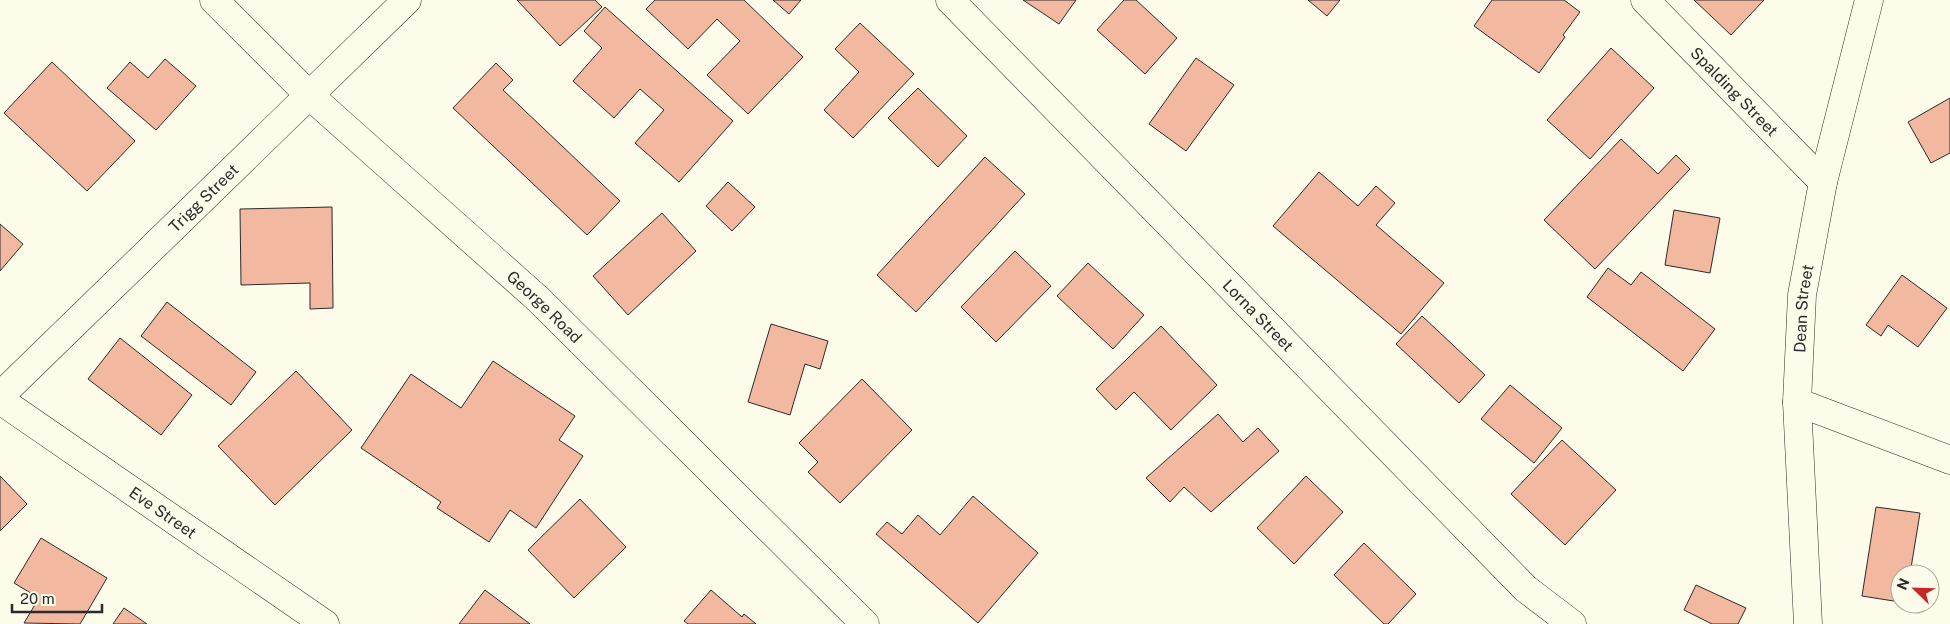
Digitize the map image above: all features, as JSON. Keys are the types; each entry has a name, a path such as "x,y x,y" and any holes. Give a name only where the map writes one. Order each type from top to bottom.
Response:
{"street":[{"name":"George Road","path":"214,0 309,95 538,299 866,624"},
{"name":"Trigg Street","path":"0,396 407,0"},
{"name":"Lorna Street","path":"950,0 1526,589 1572,624"},
{"name":"Spalding Street","path":"1645,0 1823,182"},
{"name":"Dean Street","path":"1808,624 1797,402 1802,295 1823,182 1869,0"},
{"name":"Eve Street","path":"0,400 325,624"},
{"path":"1797,402 1950,460"}],"building":[{"path":"517,0 595,0 602,7 560,46"},
{"path":"655,0 744,0 803,57 748,114 707,75 740,41 717,19 688,49 646,9"},
{"path":"773,0 801,0 789,14"},
{"path":"1023,0 1076,0 1059,24"},
{"path":"1124,0 1136,0 1177,38 1145,74 1097,30"},
{"path":"1308,0 1340,0 1327,16"},
{"path":"1492,0 1564,0 1580,12 1539,73 1474,26"},
{"path":"1694,0 1764,0 1731,35"},
{"path":"605,7 733,121 679,182 635,143 664,110 640,89 614,118 573,81 602,48 584,31"},
{"path":"860,23 914,74 853,138 824,110 859,72 835,49"},
{"path":"1611,48 1654,88 1590,159 1547,120"},
{"path":"1196,58 1234,85 1186,151 1149,124"},
{"path":"165,59 196,86 156,130 107,88 130,62 148,78"},
{"path":"52,62 135,141 87,191 4,113"},
{"path":"496,63 513,80 503,90 620,201 587,235 453,108"},
{"path":"918,88 967,136 938,167 888,118"},
{"path":"1950,98 1950,153 1931,163 1908,122"},
{"path":"1621,139 1658,174 1676,155 1690,169 1595,269 1544,220"},
{"path":"985,157 1025,194 916,312 877,275"},
{"path":"1319,172 1358,206 1376,186 1395,203 1376,225 1444,283 1401,334 1273,226"},
{"path":"728,182 755,207 732,231 706,206"},
{"path":"332,207 333,308 310,309 310,283 241,285 240,209"},
{"path":"1674,210 1720,218 1710,273 1665,265"},
{"path":"662,213 696,251 628,315 593,276"},
{"path":"0,224 23,244 0,271"},
{"path":"1015,251 1051,286 996,342 961,307"},
{"path":"1088,263 1144,315 1113,349 1057,296"},
{"path":"1608,268 1631,285 1641,272 1715,329 1683,371 1587,297"},
{"path":"1902,275 1947,308 1918,347 1888,325 1881,336 1866,325"},
{"path":"167,302 256,372 231,405 141,336"},
{"path":"1422,316 1485,375 1459,403 1396,344"},
{"path":"771,324 828,341 820,369 805,364 790,415 748,402"},
{"path":"1161,326 1217,385 1171,430 1134,392 1116,410 1096,389"},
{"path":"120,338 192,395 161,435 88,379"},
{"path":"493,361 575,416 559,440 583,456 536,528 510,510 489,542 437,508 441,502 361,448 411,374 461,408"},
{"path":"296,371 352,430 275,505 218,446"},
{"path":"862,379 912,430 840,503 808,472 818,462 799,443"},
{"path":"1510,385 1562,428 1534,463 1481,419"},
{"path":"1218,414 1243,442 1258,428 1279,451 1211,512 1184,487 1170,502 1146,478"},
{"path":"1562,440 1616,490 1565,545 1511,494"},
{"path":"0,476 27,504 0,531"},
{"path":"1306,476 1343,512 1294,564 1257,528"},
{"path":"973,496 1038,553 978,623 876,534 887,522 902,534 918,515 940,535"},
{"path":"580,499 626,547 574,598 528,550"},
{"path":"1876,507 1920,513 1912,564 1890,564 1890,600 1862,596"},
{"path":"41,538 107,578 80,624 24,623 39,598 14,583"},
{"path":"1364,543 1416,594 1388,624 1384,624 1334,575"},
{"path":"1696,585 1746,608 1738,624 1712,624 1684,610"},
{"path":"485,590 530,624 459,624"},
{"path":"711,590 742,617 744,614 756,624 688,624 684,621"},
{"path":"124,608 147,624 113,624"}]}
